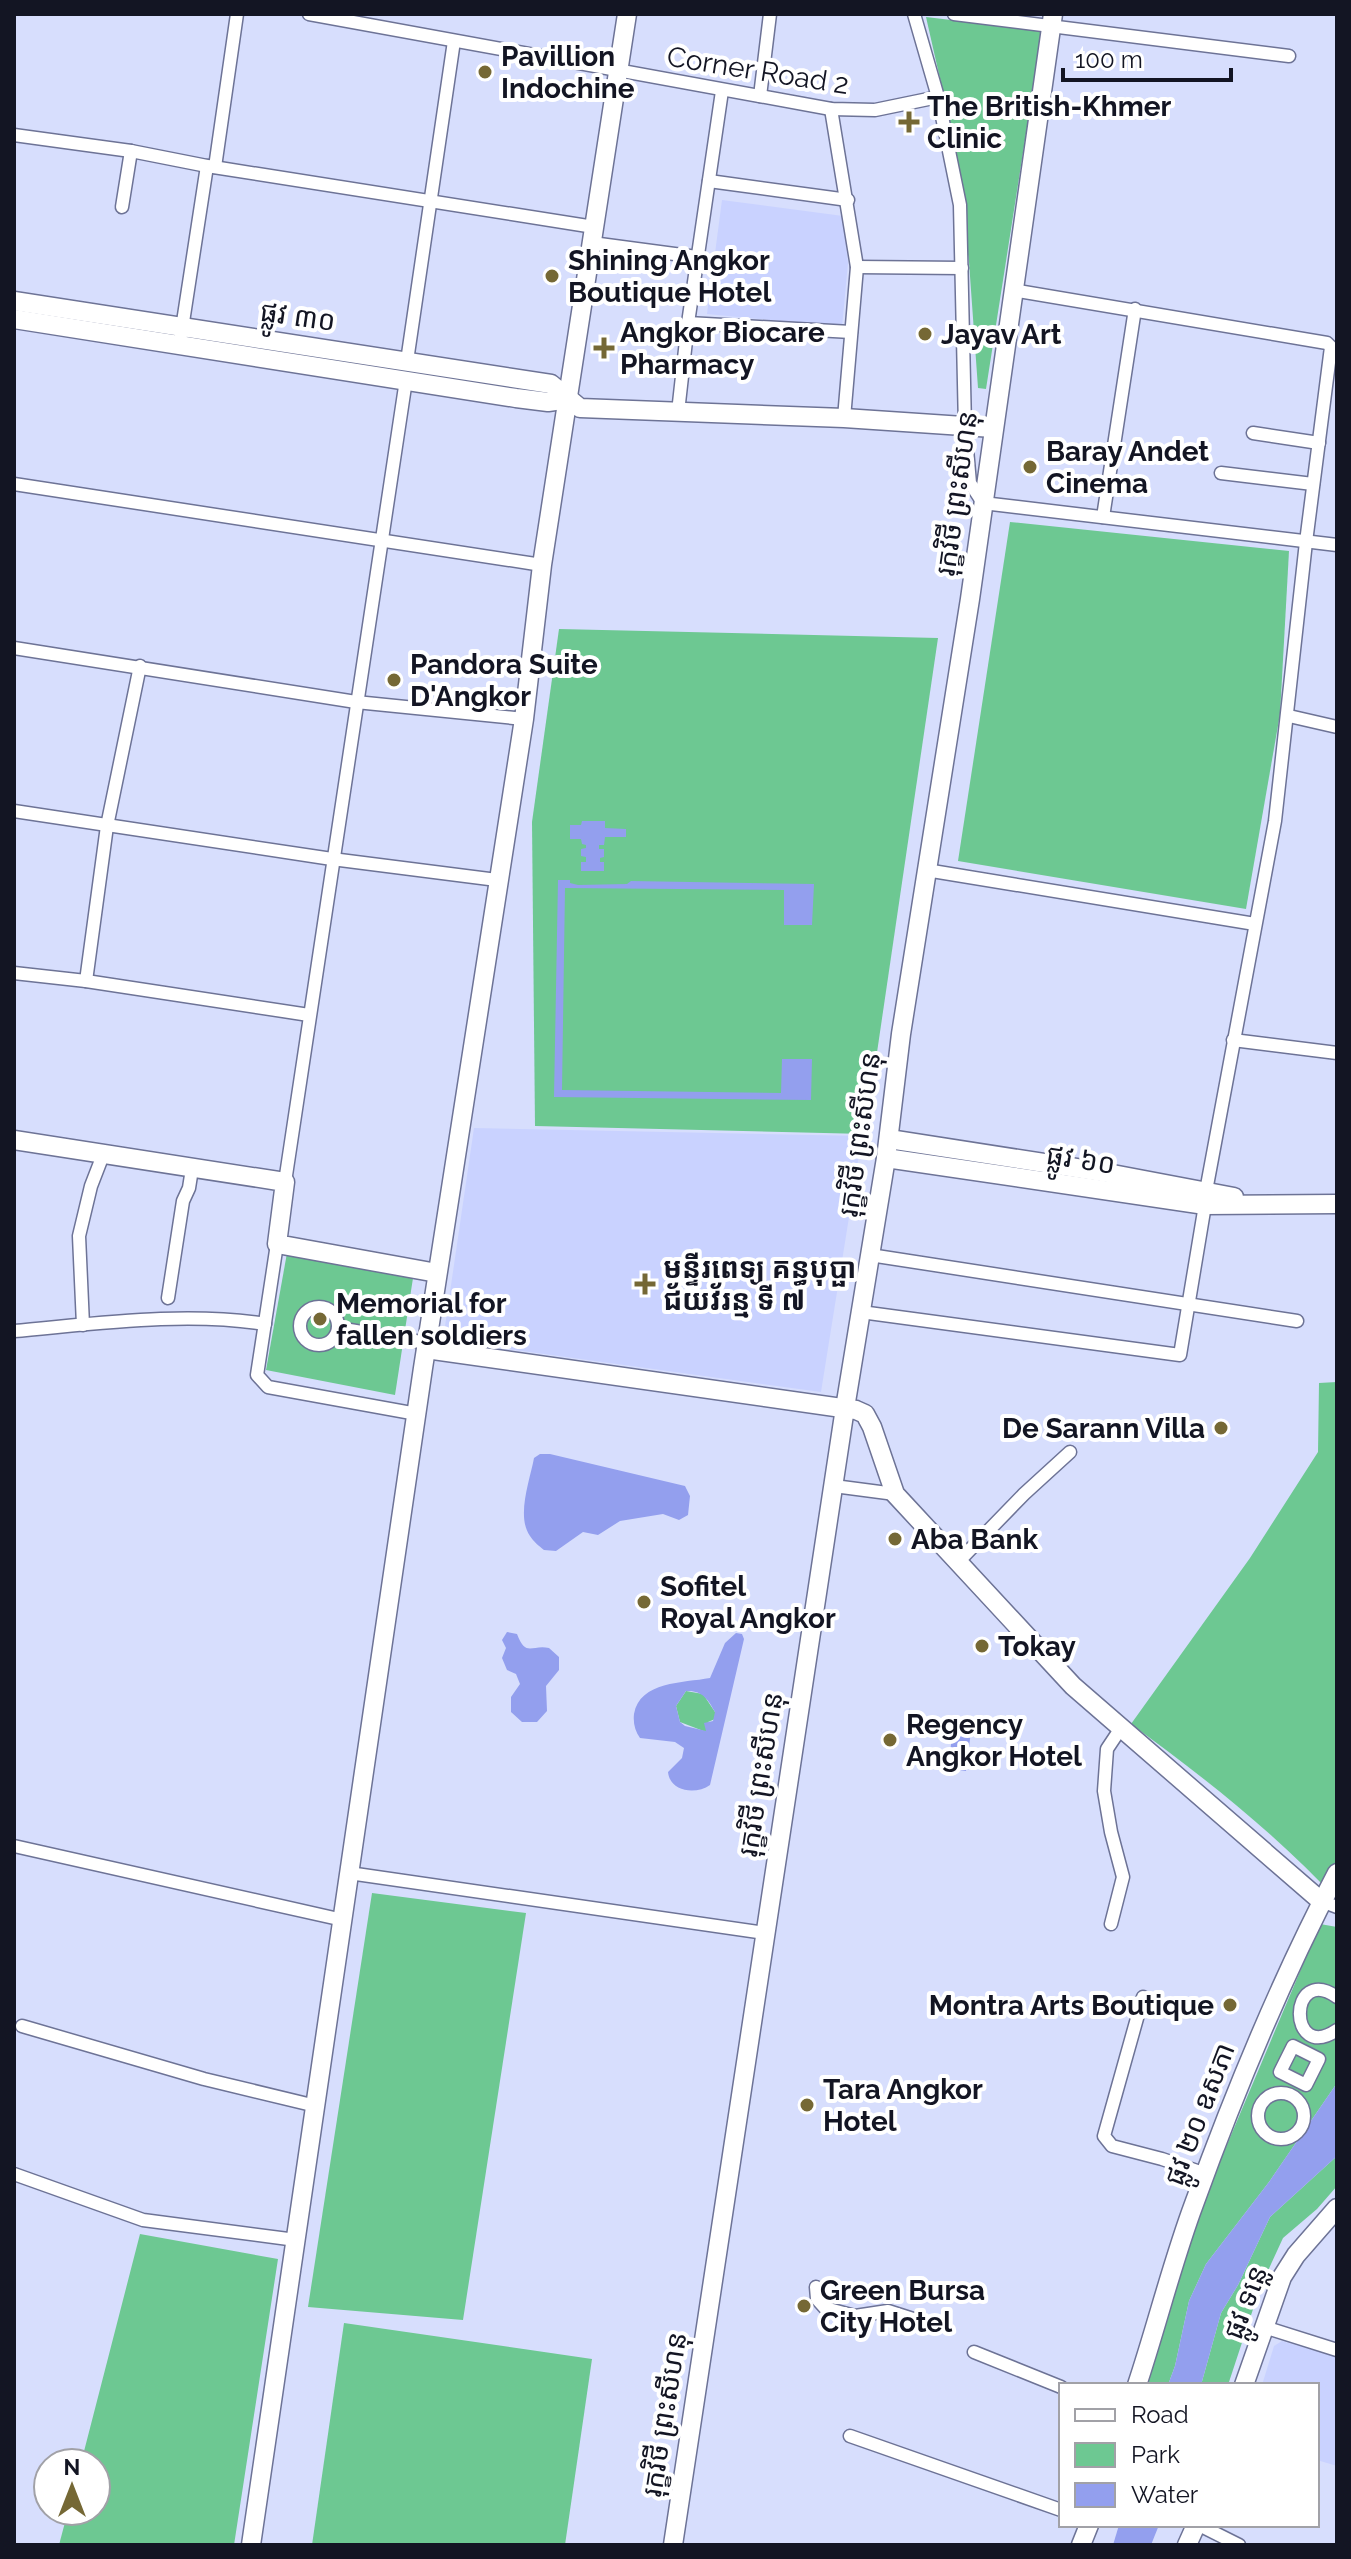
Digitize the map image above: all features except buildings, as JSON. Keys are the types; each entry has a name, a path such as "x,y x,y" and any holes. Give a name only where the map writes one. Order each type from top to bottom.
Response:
{"street":[{"path":"181,336 237,14"},
{"name":"Corner Road 2","path":"309,14 344,17 618,72 831,109 875,110 938,97"},
{"path":"251,2545 426,1346 524,719 542,565 627,14"},
{"path":"760,96 770,14"},
{"path":"914,14 938,97 960,205 965,427 970,483 983,503 1337,545"},
{"path":"954,14 1052,19 1080,30 1289,56"},
{"name":"រុក្ខវិថី ព្រះសីហនុ","path":"673,2545 845,1408 888,1148 901,1034 983,503 1052,19"},
{"path":"407,361 454,41"},
{"path":"678,412 722,91"},
{"path":"831,109 857,267 844,418"},
{"path":"14,135 131,151 430,202 697,257"},
{"path":"122,207 131,151"},
{"path":"709,181 848,200"},
{"path":"857,267 962,268"},
{"path":"861,1312 1180,1355 1233,1040 1275,821 1331,347 1329,344 1135,309 1012,290"},
{"name":"ផ្លូវ ៣០","path":"14,301 406,380 548,402 569,399"},
{"path":"1103,517 1135,309"},
{"name":"ផ្លូវ ៣០","path":"14,319 407,361 551,384 580,408 844,418 993,428"},
{"path":"688,323 851,332"},
{"path":"406,380 257,1375 268,1387 417,1414"},
{"path":"1253,433 1319,443"},
{"path":"1221,473 1313,484"},
{"path":"14,484 542,565"},
{"path":"14,648 356,702 524,719"},
{"path":"86,981 107,826 140,666"},
{"path":"1289,716 1337,727"},
{"path":"14,811 332,859 497,880"},
{"path":"926,870 1255,924"},
{"path":"14,973 309,1015"},
{"path":"1233,1040 1337,1053"},
{"path":"14,1140 285,1182"},
{"name":"ផ្លូវ ៦០","path":"888,1148 1206,1198 1267,1204 1337,1204"},
{"path":"83,1325 79,1236 91,1186 103,1155"},
{"path":"168,1298 183,1201 192,1169"},
{"path":"277,1244 437,1273"},
{"path":"870,1255 1297,1321"},
{"path":"14,1331 182,1320 265,1324"},
{"path":"338,1328 426,1346 845,1408 865,1414 895,1494 1073,1686 1329,1904"},
{"path":"958,1562 1070,1452"},
{"path":"834,1486 895,1494"},
{"path":"1111,1924 1123,1877 1104,1791 1107,1749 1121,1728"},
{"path":"14,1846 343,1920"},
{"path":"349,1873 765,1933"},
{"name":"ផ្លូវ ២០ ឧសភា","path":"1138,2383 1206,2174 1261,2035 1329,1904 1337,1873"},
{"path":"1337,1997 1326,1991 1314,1991 1304,1998 1298,2015 1302,2026 1311,2034 1322,2037 1337,2030"},
{"path":"1143,1997 1104,2136 1112,2146 1206,2174"},
{"path":"22,2026 204,2079 316,2106"},
{"path":"14,2174 143,2220 296,2240"},
{"name":"ផ្លូវ ទន្លេ","path":"1245,2383 1282,2277 1296,2255 1337,2208"},
{"path":"816,2287 817,2299 825,2308 855,2316 888,2311 935,2326"},
{"path":"1264,2327 1337,2350"},
{"path":"974,2352 1059,2386"},
{"path":"850,2436 1059,2509"},
{"path":"1187,2545 1197,2527"},
{"path":"1202,2527 1239,2545"}],"shaded area":[{"path":"722,200 843,216 848,263 842,327 707,314"},
{"name":"មន្ទីរពេទ្យ គន្ធបុប្ផា ជ័យវ័រន្ម ទី ៧","path":"474,1128 862,1136 821,1392 443,1340"},
{"path":"1282,2341 1337,2357 1337,2466 1319,2461 1319,2383 1263,2383 1274,2346"}],"green space":[{"path":"926,17 1042,31 986,389 978,388 969,262 953,136"},
{"path":"1010,522 1289,551 1280,714 1246,909 958,861"},
{"path":"559,629 938,638 865,1134 535,1126 532,822"},
{"path":"287,1253 413,1278 395,1395 266,1370"},
{"path":"1337,1382 1337,1900 1238,1807 1131,1724 1250,1558 1318,1452 1319,1383"},
{"path":"686,1691 703,1694 715,1712 715,1719 708,1722 706,1732 680,1722 676,1706"},
{"path":"372,1893 526,1913 463,2320 308,2307"},
{"path":"1320,1924 1337,1927 1337,2083 1269,2182 1206,2264 1189,2301 1169,2383 1145,2383 1202,2204"},
{"path":"1337,2156 1337,2186 1317,2209 1283,2238 1260,2288 1229,2383 1202,2383 1221,2313 1238,2285 1270,2217"},
{"path":"140,2234 278,2259 234,2545 59,2545 64,2527 112,2527 112,2447 85,2447"},
{"path":"344,2323 592,2359 565,2545 312,2545"}],"water":[{"path":"582,821 605,821 605,828 626,829 626,837 605,837 604,845 599,845 599,849 604,849 600,862 604,862 604,871 581,871 581,862 586,862 586,857 581,856 581,849 586,845 582,844 581,839 570,839 570,825 581,825"},
{"path":"558,880 570,880 570,883 578,885 627,884 631,881 814,884 812,925 784,925 784,890 565,888 562,1090 781,1093 782,1059 812,1059 811,1100 554,1097"},
{"path":"540,1454 685,1486 690,1496 688,1515 679,1520 663,1514 620,1521 598,1535 583,1532 556,1551 544,1550 530,1536 524,1518 534,1458"},
{"path":"507,1632 517,1634 527,1648 549,1648 559,1657 559,1670 546,1686 547,1711 537,1722 522,1722 511,1712 511,1697 520,1684 516,1674 507,1670 502,1658 506,1648 502,1640"},
{"path":"736,1633 742,1634 744,1639 710,1785 698,1790 684,1790 673,1784 668,1772 682,1758 684,1748 675,1742 640,1738 634,1714 638,1703 654,1689 710,1678 725,1643","holes":["686,1691 704,1696 715,1712 713,1721 704,1723 706,1731 680,1722 676,1706"]},
{"path":"953,1729 971,1731 966,1771 959,1770 957,1765 953,1769 948,1768"},
{"path":"1337,2083 1337,2156 1270,2217 1238,2285 1221,2313 1202,2383 1169,2383 1189,2301 1206,2264 1269,2182"},
{"path":"1118,2527 1158,2527 1151,2545 1113,2545"}],"place":[{"name":"Pavillion Indochine","path":"485,72"},
{"name":"The British-Khmer Clinic","path":"909,122"},
{"name":"Shining Angkor Boutique Hotel","path":"552,276"},
{"name":"Jayav Art","path":"925,334"},
{"name":"Angkor Biocare Pharmacy","path":"604,348"},
{"name":"Baray Andet Cinema","path":"1030,467"},
{"name":"Pandora Suite D'Angkor","path":"394,680"},
{"name":"មន្ទីរពេទ្យ គន្ធបុប្ផា ជ័យវ័រន្ម ទី ៧","path":"645,1284"},
{"name":"Memorial for fallen soldiers","path":"320,1319"},
{"name":"De Sarann Villa","path":"1221,1428"},
{"name":"Aba Bank","path":"895,1539"},
{"name":"Sofitel Royal Angkor","path":"644,1602"},
{"name":"Tokay","path":"982,1646"},
{"name":"Regency Angkor Hotel","path":"890,1740"},
{"name":"Montra Arts Boutique","path":"1230,2005"},
{"name":"Tara Angkor Hotel","path":"807,2105"},
{"name":"Green Bursa City Hotel","path":"804,2306"}]}
